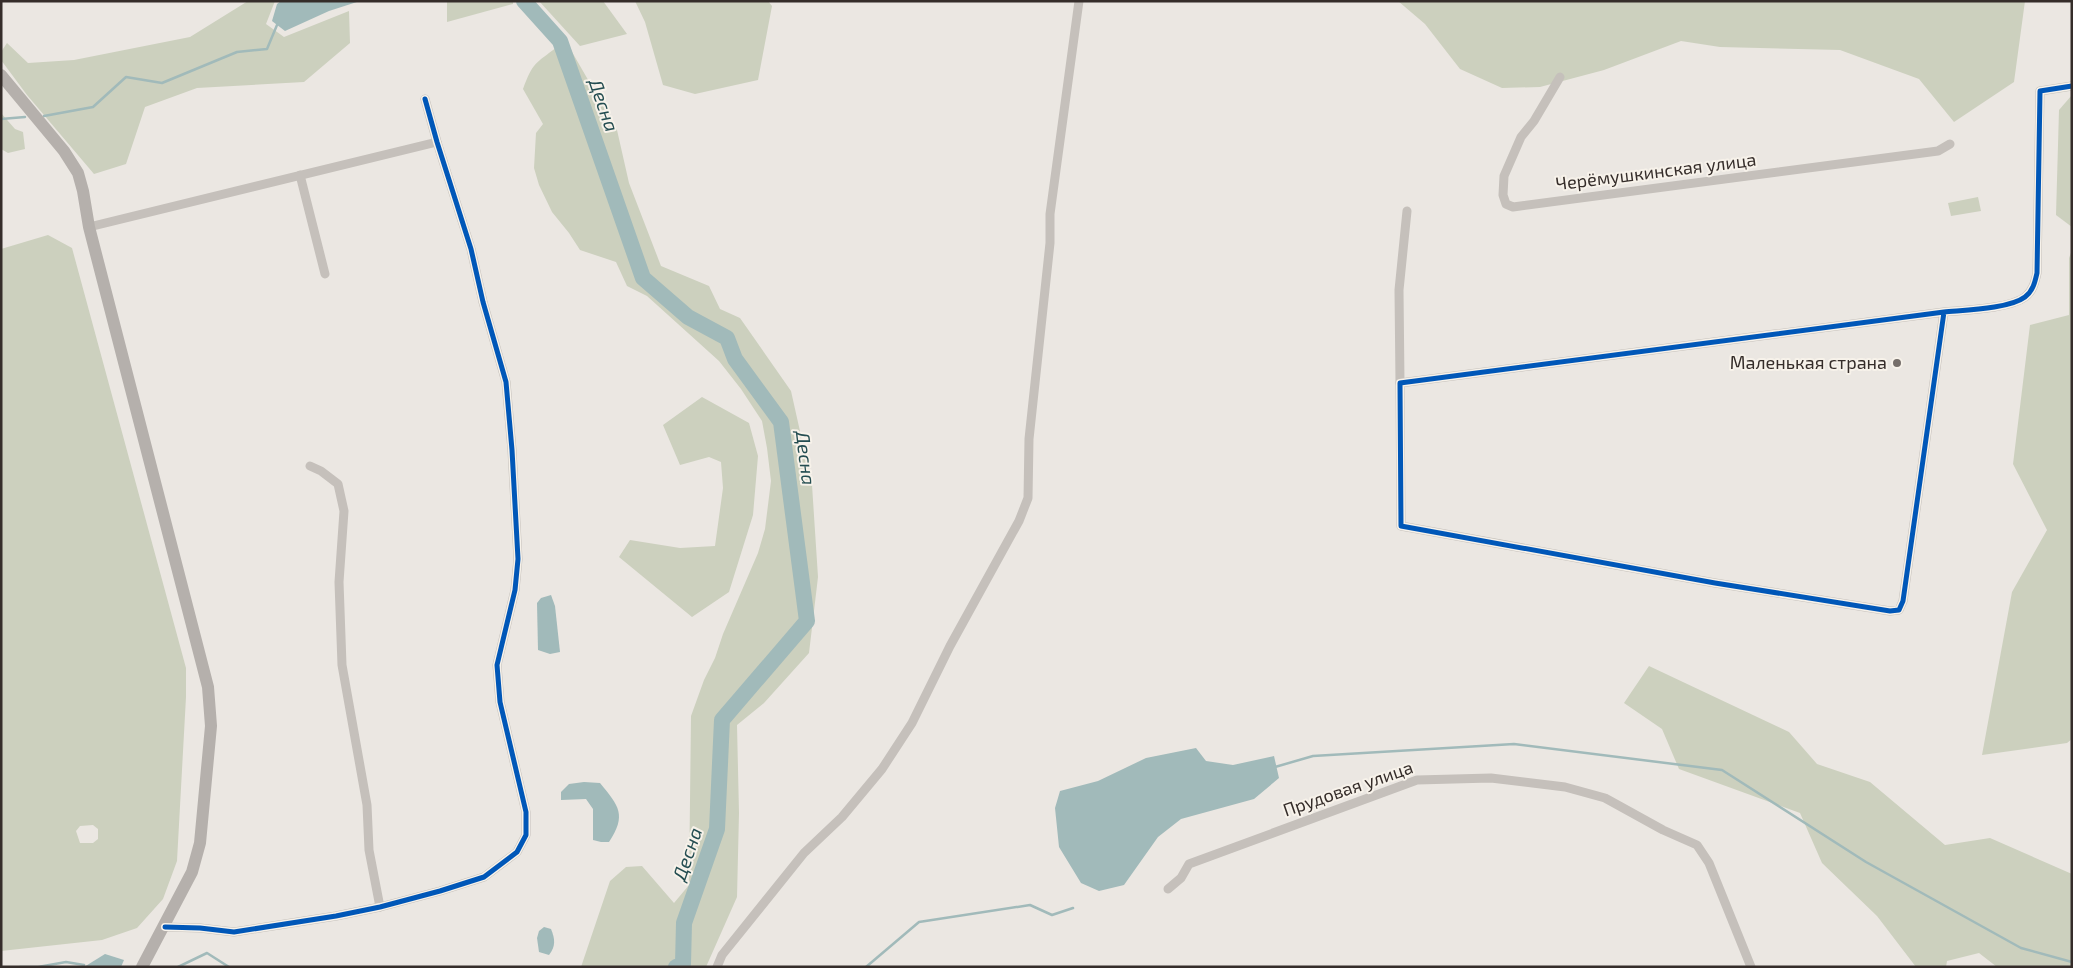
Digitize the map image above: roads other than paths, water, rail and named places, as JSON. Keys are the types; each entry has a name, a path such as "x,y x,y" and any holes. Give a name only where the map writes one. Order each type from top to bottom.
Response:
{"street":[{"path":"716,967 722,955 804,853 842,817 882,769 912,723 950,646 1019,521 1025,506 1028,498 1030,476 1029,439 1050,243 1050,214 1079,1"},
{"path":"1,75 64,151 78,174 84,191 89,227 208,687 211,726 200,843 192,872 165,927 143,965"},
{"name":"Черёмушкинская улица","path":"1560,77 1534,121 1521,138 1504,176 1506,204 1512,207 1938,152 1950,144"},
{"path":"1400,383 2011,303 2025,298 2033,289 2037,273 2040,91 2072,86"},
{"path":"165,927 200,928 234,932 380,907 484,877 517,852 526,835 526,812 500,702 497,665 515,590 518,559 506,382 483,302 471,249 425,99"},
{"path":"89,227 437,142"},
{"path":"300,175 324,274"},
{"path":"1407,211 1399,290 1401,526 1715,583 1890,611 1899,610 1903,601 1944,312"},
{"path":"310,466 321,471 338,484 344,511 338,582 342,665 368,804 369,850 380,907"},
{"name":"Прудовая улица","path":"1168,889 1181,878 1189,864 1417,780 1491,778 1565,787 1605,798 1663,830 1697,846 1709,863 1750,967"}],"water":[{"path":"281,1 360,1 329,11 285,31 272,21 277,4"},
{"path":"551,595 555,606 560,652 550,654 538,650 537,603 541,598"},
{"path":"1196,748 1206,761 1233,765 1274,756 1279,778 1254,799 1181,819 1158,837 1124,885 1099,891 1081,883 1059,847 1055,808 1060,791 1098,781 1146,758"},
{"path":"584,782 600,783 616,805 619,818 618,825 609,842 593,840 593,809 586,799 561,800 561,792 569,784"},
{"path":"544,927 551,929 554,939 553,949 549,955 539,952 537,938 539,931"},
{"path":"105,954 124,960 121,967 84,967"}],"waterway":[{"name":"Десна","path":"524,1 560,41 643,278 688,317 727,338 735,359 781,422 807,621 722,720 717,829 684,923 683,964 676,967"},
{"path":"44,116 93,107 126,77 162,83 237,52 267,49 277,25"},
{"path":"1,119 25,117"},
{"path":"1275,767 1313,756 1514,744 1722,770 1866,862 2021,948 2072,962"},
{"path":"866,967 919,922 1030,905 1052,915 1073,908"},
{"path":"178,967 207,953 229,967"},
{"path":"20,967 38,967 66,962 84,965"},
{"name":"Десна","path":"683,964 688,967"}],"place":[{"name":"Маленькая страна","path":"1897,363"}]}
